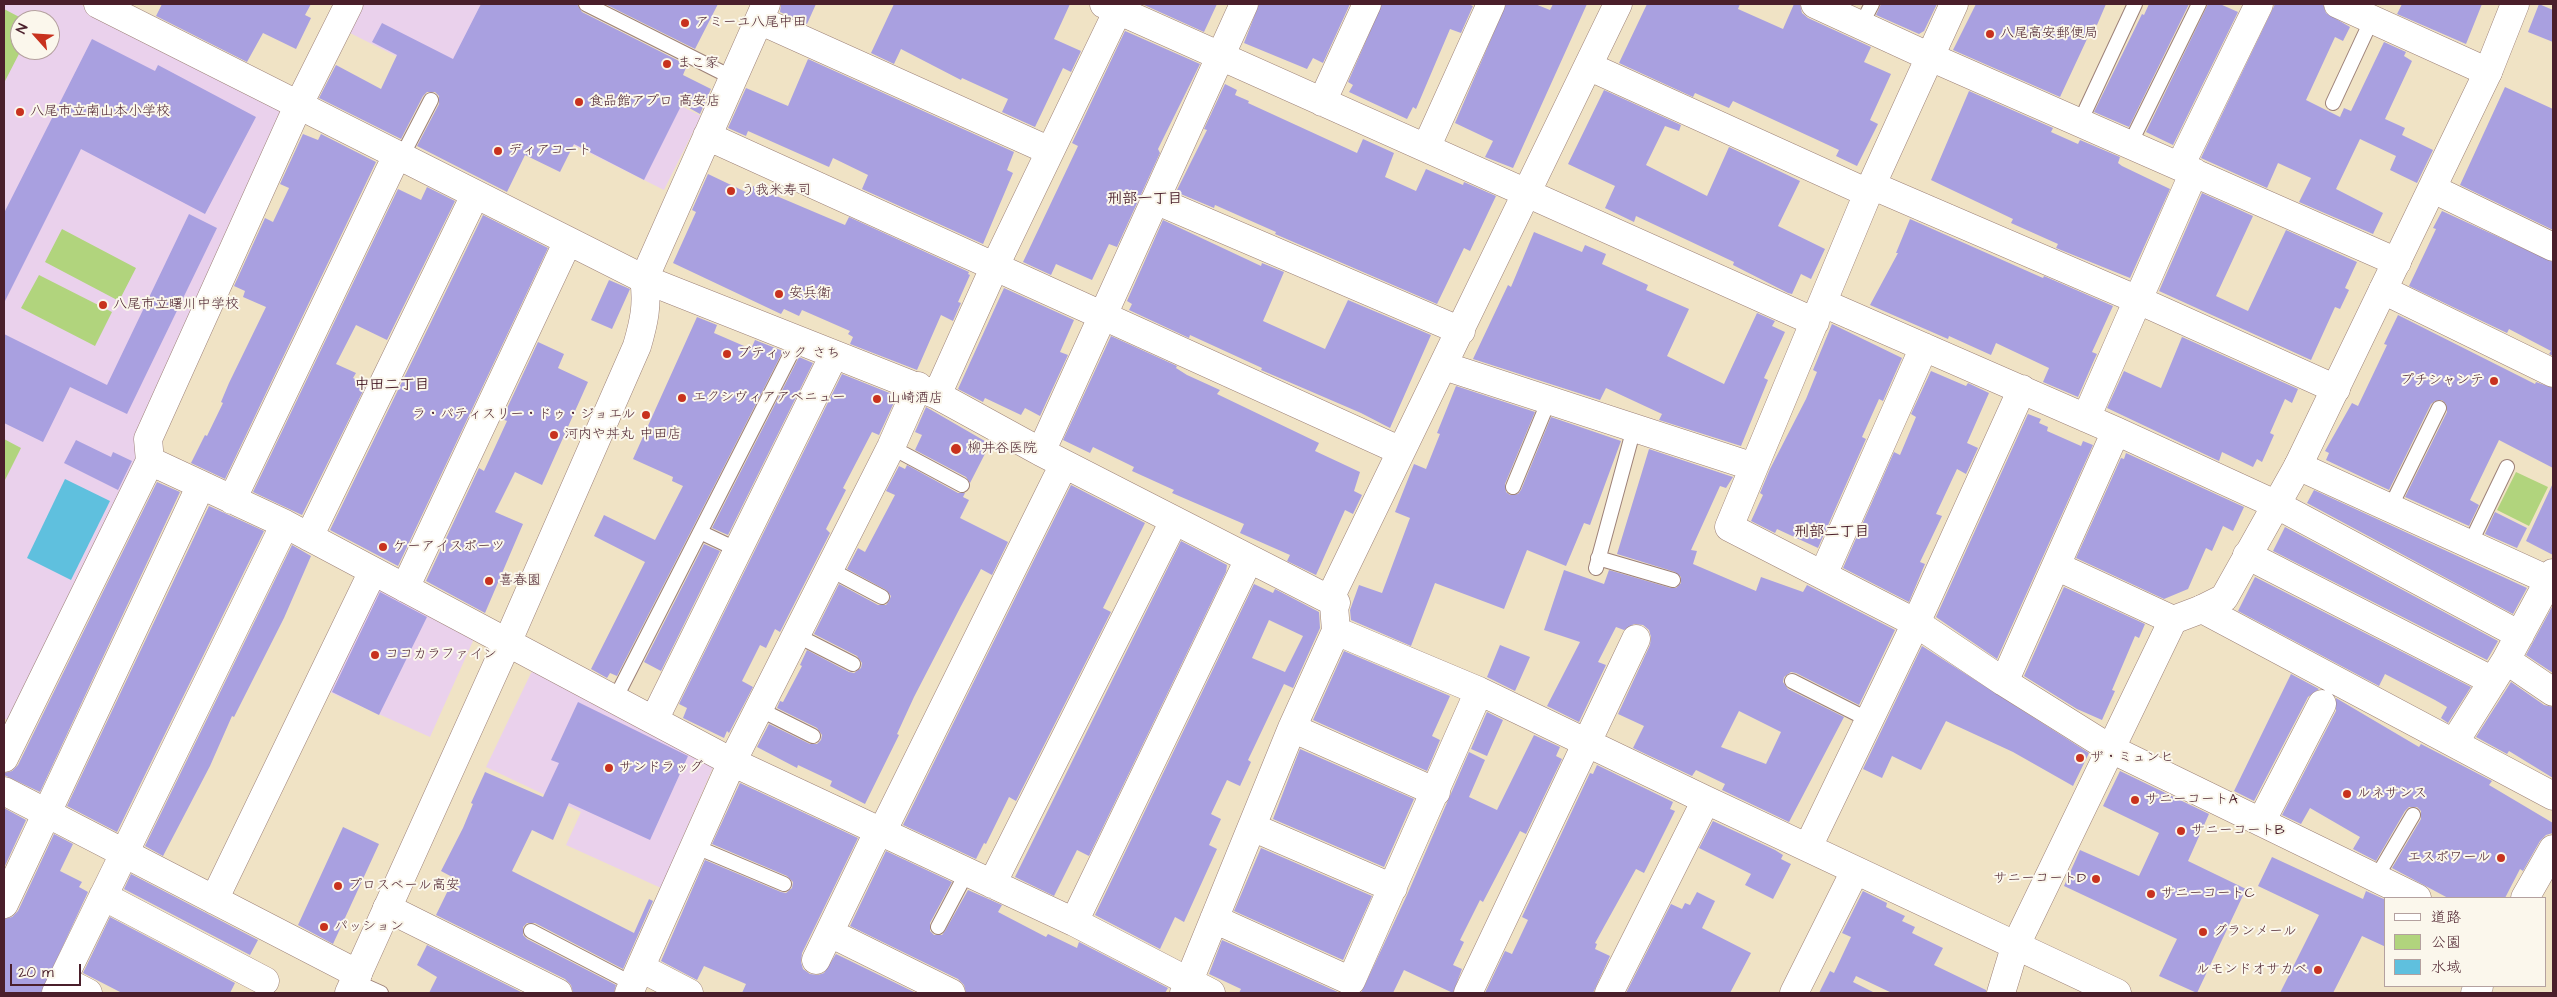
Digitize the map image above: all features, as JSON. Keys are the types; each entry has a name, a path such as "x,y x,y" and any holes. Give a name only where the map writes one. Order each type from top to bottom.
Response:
{"street":[{"path":"98,4 644,279 927,391 1052,458 1336,603"},
{"path":"816,960 880,831 1052,458 1102,316 1244,4"},
{"path":"1322,102 1367,4"},
{"path":"1426,148 1491,4"},
{"path":"150,461 285,524 732,762 1074,922 1194,990 1214,920 1292,728 1336,631 1336,603 1333,592 1618,4"},
{"path":"1815,4 1867,14 1928,56 2397,262"},
{"path":"1954,4 1928,56 1870,189 1729,526 1916,623 2004,682 2111,749 2415,897"},
{"path":"2086,418 2138,300 2187,169 2259,4"},
{"path":"2001,993 2015,947 2173,620 2224,598 2298,466 2488,72 2515,4"},
{"path":"2345,5 2488,72"},
{"path":"4,758 150,461 148,439 341,6"},
{"path":"689,993 634,982 732,762 891,447 927,391 994,268 1050,151 1114,6 1219,57 1527,193 1819,312 1924,347 2116,431 2277,505 2520,635"},
{"path":"4,791 214,900 354,983 507,643 637,346 645,320 647,299 644,279 763,12 1050,151"},
{"path":"1588,66 1870,189 2138,300 2336,389"},
{"path":"707,136 994,268 1401,451"},
{"path":"232,500 399,156"},
{"path":"2433,189 2553,247"},
{"path":"309,537 475,195"},
{"path":"1155,200 1460,331"},
{"path":"405,588 568,241"},
{"path":"2383,290 2553,373"},
{"path":"1823,575 1924,347"},
{"path":"654,720 834,355"},
{"path":"1444,366 1754,467"},
{"path":"1808,847 1916,623 2022,389"},
{"path":"2004,682 2116,431"},
{"path":"2298,466 2470,544 2552,578 2500,671 2454,744"},
{"path":"4,904 201,485"},
{"path":"992,884 1174,521"},
{"path":"88,993 59,986 285,524"},
{"path":"2247,555 2500,671 2553,692"},
{"path":"1074,922 1249,559"},
{"path":"2056,566 2173,620"},
{"path":"214,900 373,571"},
{"path":"2202,609 2553,796"},
{"path":"1336,631 1480,691 2015,947 2117,993"},
{"path":"1468,993 1589,743 1636,639"},
{"path":"1214,920 1352,981 1480,691"},
{"path":"2261,822 2322,704"},
{"path":"1292,728 1436,792"},
{"path":"1609,993 1706,800"},
{"path":"1252,827 1393,888"},
{"path":"2526,897 2553,848"},
{"path":"1794,993 1855,871"},
{"path":"103,896 265,982"},
{"path":"387,908 558,993"},
{"path":"830,933 951,993"}],"lane":[{"path":"586,4 733,78"},
{"path":"2080,122 2135,4"},
{"path":"2130,144 2199,4"},
{"path":"2333,103 2372,19"},
{"path":"399,156 431,100"},
{"path":"615,700 798,340"},
{"path":"1513,487 1549,400"},
{"path":"2390,508 2439,408"},
{"path":"1634,428 1597,563 1673,580"},
{"path":"891,447 962,485"},
{"path":"2470,544 2507,466"},
{"path":"700,532 738,550"},
{"path":"829,570 882,597"},
{"path":"796,635 853,664"},
{"path":"1792,681 1869,720"},
{"path":"759,709 813,736"},
{"path":"2376,878 2413,815"},
{"path":"694,846 784,884"},
{"path":"938,927 967,872"},
{"path":"531,931 634,982"},
{"path":"354,983 380,993"}],"shaded area":[{"name":"八尾市立曙川中学校","path":"4,4 80,4 286,110 145,462 19,726 4,718"},
{"path":"362,4 477,4 701,116 664,190 348,32"},
{"path":"383,587 469,632 473,641 430,737 325,690 375,589"},
{"path":"540,668 714,765 661,888 566,845 581,812 486,767 531,673"}],"green space":[{"path":"4,9 10,12 10,60 16,60 4,83"},
{"path":"62,229 136,268 119,301 45,262"},
{"path":"39,275 112,312 95,346 21,308"},
{"path":"4,439 21,448 4,482"},
{"path":"2516,472 2548,487 2529,526 2497,510"}],"water":[{"path":"65,479 110,501 71,580 27,558"}],"building":[{"path":"162,4 311,4 305,15 311,18 296,49 263,33 247,62 156,16"},
{"path":"481,4 577,4 582,12 687,65 683,75 711,89 700,114 682,104 644,180 574,144 560,172 525,155 507,192 417,146 439,104 439,96 435,92 427,92 423,96 401,139 319,98 336,65 381,89 397,55 372,42 382,23 453,59"},
{"name":"アミーユ八尾中田","path":"605,4 718,4 695,49"},
{"path":"781,4 816,4 807,24 780,12"},
{"path":"894,4 1070,4 1054,39 1081,51 1071,72 1063,68 1035,127 1002,112 1008,99 962,78 961,80 901,49 894,64 871,53"},
{"path":"1142,4 1217,4 1204,32"},
{"path":"1259,4 1350,4 1323,63 1313,58 1307,69 1244,43"},
{"path":"1382,4 1468,4 1473,6 1461,33 1450,29 1416,109 1413,107 1407,119 1349,92 1353,85 1348,82"},
{"path":"1506,4 1535,4 1550,10 1553,4 1587,4 1513,168 1485,157 1493,141 1455,123"},
{"path":"1647,4 1740,4 1738,9 1783,29 1794,4 1800,4 1802,13 1808,18 1871,47 1864,62 1891,74 1870,120 1878,124 1857,166 1836,156 1839,150 1733,101 1729,108 1695,93 1693,97 1619,63"},
{"path":"1881,4 1937,4 1924,31 1919,34 1876,15"},
{"path":"1976,4 2106,4 2097,25 2094,24 2060,97 1953,50"},
{"path":"2149,4 2189,4 2129,127 2094,112 2142,14 2144,15"},
{"path":"2208,4 2220,4 2238,12 2173,145 2146,132"},
{"path":"2275,4 2323,4 2326,13 2350,27 2343,41 2335,37 2306,100 2340,117 2344,108 2351,111 2384,42 2406,52 2404,56 2412,61 2385,119 2405,128 2402,135 2433,150 2417,183 2390,170 2396,156 2360,139 2336,189 2383,213 2373,234 2299,202 2311,178 2278,163 2267,188 2201,158"},
{"path":"2402,4 2482,4 2466,44 2397,14"},
{"path":"2539,4 2553,10 2553,42 2528,32"},
{"path":"1125,31 1200,64 1158,149 1160,153 1117,247 1109,244 1092,280 1056,264 1051,275 1023,262 1078,146 1072,143"},
{"path":"92,39 155,71 158,65 256,117 205,214 81,149 4,303 4,213"},
{"path":"808,59 1014,152 1007,170 1013,173 983,244 862,189 868,175 833,158 829,167 748,131 746,136 728,128 746,88 788,106"},
{"path":"1225,84 1237,90 1235,95 1249,101 1248,103 1357,153 1363,139 1394,153 1385,177 1416,191 1426,169 1463,185 1464,182 1496,196 1470,251 1464,248 1437,304 1275,234 1276,232 1215,205 1214,208 1176,192 1207,130 1204,129"},
{"path":"2505,87 2553,109 2553,230 2460,185"},
{"path":"1604,90 1681,125 1679,131 1665,126 1646,165 1707,196 1729,147 1800,181 1778,226 1825,249 1811,279 1801,274 1792,294 1788,293 1733,265 1734,262 1636,216 1634,222 1605,208 1615,186 1568,164"},
{"path":"1969,91 2053,128 2051,132 2078,144 2080,140 2120,157 2118,163 2122,166 2170,189 2130,278 2056,248 2058,244 2011,223 2013,219 1931,180"},
{"path":"303,134 318,140 321,134 376,162 225,479 191,463 223,403 221,402 229,383 266,307 243,297 245,291 234,286 265,218 273,222 289,188 280,184"},
{"path":"708,174 750,194 753,186 845,225 849,217 969,272 968,274 970,275 958,302 961,303 953,321 941,315 917,370 850,344 853,337 848,334 850,331 802,310 799,316 784,309 781,314 673,263 696,212 692,210"},
{"path":"427,187 455,201 387,340 356,325 336,364 356,373 353,378 366,385 302,515 253,492 398,189 421,200"},
{"path":"2202,193 2253,216 2216,296 2248,311 2286,230 2357,262 2345,288 2349,290 2340,309 2335,307 2311,360 2159,291"},
{"path":"2442,211 2553,262 2553,356 2549,354 2551,351 2509,329 2507,333 2409,286 2436,229 2433,228"},
{"path":"189,214 217,228 127,414 70,387 43,442 4,423 4,334 107,385"},
{"path":"483,215 548,248 398,566 330,530"},
{"path":"1910,219 2043,278 2044,276 2113,306 2092,352 2097,354 2078,397 2043,382 2049,368 1996,343 1991,355 1949,336 1948,339 1870,305 1898,253 1896,253"},
{"path":"1163,220 1261,266 1262,263 1284,272 1263,321 1325,349 1348,300 1431,335 1390,428 1361,413 1261,370 1262,368 1190,335 1189,338 1129,310 1132,304 1127,301"},
{"path":"1534,232 1582,252 1585,245 1606,254 1602,264 1648,285 1646,290 1689,309 1667,356 1724,384 1757,313 1775,321 1772,326 1785,332 1764,378 1768,380 1741,446 1659,420 1662,414 1606,388 1600,400 1473,359 1508,285 1511,287"},
{"path":"609,280 630,289 612,329 591,320"},
{"path":"1004,288 1074,320 1060,352 1068,355 1040,416 1025,408 1021,415 985,398 983,402 958,389"},
{"path":"2398,315 2535,384 2536,382 2553,388 2553,468 2499,440 2470,500 2479,505 2469,526 2405,497 2447,412 2446,404 2442,400 2431,404 2389,490 2326,460 2329,453 2325,451 2352,403 2358,406 2387,345 2384,344"},
{"path":"697,317 717,325 714,333 751,349 755,340 783,351 617,676 610,673 607,678 591,669 645,562 594,536 604,515 655,540 683,486 672,481 673,477 633,459"},
{"path":"1832,324 1902,358 1883,401 1879,399 1862,437 1866,439 1818,548 1777,529 1775,533 1751,521 1763,495 1760,493 1770,469 1806,399 1817,372 1813,370"},
{"path":"1111,336 1177,366 1176,368 1187,375 1220,390 1217,394 1319,443 1315,451 1360,472 1354,491 1362,495 1353,514 1345,510 1316,575 1287,561 1290,555 1240,533 1244,524 1172,493 1174,490 1132,471 1134,467 1093,447 1090,453 1063,440"},
{"path":"2182,337 2298,389 2292,403 2285,399 2270,433 2274,435 2262,462 2257,459 2253,467 2222,452 2219,461 2107,408 2124,371 2161,388"},
{"path":"538,342 564,354 558,368 588,382 542,485 515,472 495,512 523,524 485,613 426,581 479,468 484,471 507,421 502,419"},
{"path":"799,357 813,363 728,535 712,528"},
{"path":"1931,371 1966,386 1968,383 1989,393 1967,443 1978,448 1966,474 1957,469 1936,514 1942,516 1920,562 1925,564 1909,602 1843,568 1894,452 1900,455 1916,417 1911,414"},
{"path":"842,374 897,396 879,435 872,432 843,488 846,490 826,529 830,533 780,632 775,629 766,648 760,645 742,681 753,687 729,733 727,731 724,738 683,718 687,708 679,704"},
{"path":"1456,386 1535,412 1505,484 1506,492 1510,495 1518,494 1521,490 1551,417 1621,441 1590,525 1584,523 1566,566 1527,550 1504,609 1435,583 1411,646 1351,620 1350,610 1359,585 1382,593 1410,518 1395,512 1414,464 1426,469 1440,434 1437,433"},
{"path":"926,407 990,444 970,483 966,477 915,450 922,435 915,432"},
{"path":"2028,414 2041,419 2039,423 2048,427 2047,431 2081,446 2083,441 2093,445 1997,659 1936,617"},
{"path":"76,440 111,457 113,452 132,461 118,490 64,463"},
{"path":"1649,449 1733,477 1726,488 1720,486 1691,550 1697,551 1693,564 1756,591 1761,577 1803,592 1807,585 1895,630 1859,705 1796,673 1791,672 1784,677 1783,682 1788,689 1844,717 1789,822 1722,790 1725,784 1696,770 1692,776 1633,748 1644,726 1618,714 1650,645 1651,637 1649,630 1643,625 1634,624 1624,630 1616,627 1598,662 1606,665 1579,722 1547,706 1580,642 1544,630 1564,570 1604,584 1609,570 1671,588 1676,588 1681,583 1681,577 1675,572 1617,554","holes":["1739,711 1781,732 1766,764 1721,747"]},
{"path":"2126,453 2244,507 2233,531 2223,526 2212,551 2206,548 2188,589 2164,599 2076,558 2121,458 2124,459"},
{"path":"907,465 958,493 965,493 963,497 969,500 960,518 1008,542 992,575 981,569 914,697 897,734 899,735 865,804 830,786 832,781 798,765 797,768 757,747 769,724 810,744 817,744 821,740 822,735 817,728 777,708 780,701 783,702 802,666 800,665 807,650 849,672 854,673 861,668 862,663 857,656 814,634 839,584 878,605 886,605 889,601 891,596 886,590 847,569 858,548 865,552 895,495 886,491 899,466 905,469"},
{"path":"157,482 180,492 40,792 4,775 4,773 12,771 18,765"},
{"path":"2553,483 2553,555 2526,541"},
{"path":"1071,485 1145,523 1103,608 1111,612 1016,801 1009,797 986,844 984,843 976,859 903,825"},
{"path":"2314,490 2527,588 2513,614 2307,503"},
{"path":"209,506 264,531 117,832 67,806"},
{"path":"2495,512 2527,528 2517,548 2485,534"},
{"path":"2285,527 2498,641 2487,660 2273,551"},
{"path":"1181,541 1227,565 1226,572 1089,856 1077,850 1054,896 1015,877"},
{"path":"704,544 720,551 661,671 644,662"},
{"path":"292,545 311,556 284,618 234,717 232,716 210,766 163,856 145,846"},
{"path":"2255,577 2471,687 2448,723 2441,718 2447,707 2435,700 2385,674 2379,686 2238,611"},
{"path":"1254,584 1273,593 1275,589 1319,612 1320,628 1293,688 1284,684 1248,760 1251,762 1240,786 1227,780 1211,814 1221,819 1209,845 1217,849 1184,922 1175,917 1160,949 1095,915","holes":["1269,620 1303,636 1285,672 1252,658"]},
{"path":"2064,587 2145,624 2139,638 2135,636 2112,690 2115,691 2102,720 2077,709 2024,676"},
{"path":"380,592 427,617 379,715 332,692"},
{"path":"2553,605 2553,673 2526,655"},
{"path":"1500,645 1530,657 1515,691 1487,677"},
{"path":"1922,646 2089,753 2073,786 2013,752 1946,721 1921,770 1892,756 1882,778 1863,769"},
{"path":"1344,651 1450,696 1432,736 1440,740 1427,771 1313,720"},
{"path":"2291,674 2319,689 2308,697 2254,801 2234,791"},
{"path":"2511,682 2544,705 2553,707 2553,778 2509,751 2507,754 2476,737"},
{"path":"2336,698 2419,747 2421,744 2492,781 2489,785 2553,823 2553,833 2546,835 2540,841 2523,871 2520,869 2506,897 2446,897 2392,868 2421,819 2421,811 2417,807 2409,807 2405,811 2376,861 2353,849 2360,837 2310,808 2301,824 2282,815 2336,711"},
{"path":"578,702 688,756 650,840 569,803 553,840 532,830 512,871 634,933 649,899 653,901 623,969 535,923 527,923 523,927 523,935 527,939 616,985 614,993 573,993 571,985 565,979 436,915 454,878 441,871 463,828 473,804 471,803 485,772 543,797 559,763 551,760"},
{"path":"1487,712 1503,720 1487,756 1471,749"},
{"path":"1534,735 1560,747 1556,756 1562,759 1526,834 1520,831 1483,902 1480,900 1460,940 1464,942 1453,965 1462,969 1453,993 1404,970 1393,993 1361,993 1407,895 1469,752 1485,760 1469,797 1497,810"},
{"path":"1300,749 1414,799 1384,867 1273,819"},
{"path":"1597,765 1673,802 1670,809 1675,811 1644,873 1636,869 1595,943 1597,944 1595,949 1610,956 1593,993 1485,993 1505,951 1512,954 1528,920 1522,917 1590,773 1593,774"},
{"path":"2120,771 2209,814 2188,861 2246,889 2197,993 2159,976 2177,939 2064,886 2080,850 2139,876 2159,833 2103,806"},
{"path":"740,783 858,838 802,953 801,962 803,969 810,974 818,975 824,973 836,954 916,993 742,993 746,984 704,966 697,980 661,961 705,860 781,892 786,893 792,888 793,882 787,876 712,844"},
{"path":"4,808 26,820 4,868"},
{"path":"1713,821 1775,850 1783,855 1781,859 1791,864 1773,899 1745,885 1751,874 1699,848"},
{"name":"プロスベール高安","path":"343,827 379,844 333,944 298,925"},
{"path":"54,834 73,844 60,871 82,882 79,887 88,892 41,993 4,993 4,919 12,917 18,911"},
{"path":"1261,848 1372,896 1343,960 1234,911"},
{"path":"886,851 952,882 930,923 930,931 934,935 942,935 968,890 1002,905 998,912 1046,937 1048,934 1077,948 1079,942 1168,988 1165,993 966,993 964,985 958,979 850,926"},
{"path":"2272,857 2363,899 2366,891 2384,899 2384,946 2362,936 2333,993 2280,993 2319,915 2258,886"},
{"path":"131,874 258,940 250,955 124,889"},
{"path":"1863,891 1887,903 1886,907 1905,916 1902,921 1915,927 1912,933 1943,948 1934,965 1986,990 1986,993 1892,993 1856,976 1853,982 1875,993 1819,993 1830,971 1834,973 1851,937 1842,933"},
{"path":"1697,892 1715,901 1702,928 1751,953 1730,993 1626,993 1671,904 1682,909 1685,903 1690,905"},
{"path":"110,917 235,983 230,993 122,993 83,973"},
{"path":"1222,940 1340,993 1239,993 1241,989 1209,974"},
{"path":"427,945 523,993 429,993 437,977 417,965"}],"place":[{"name":"アミーユ八尾中田","path":"685,23"},
{"name":"八尾高安郵便局","path":"1990,34"},
{"name":"まこ家","path":"667,64"},
{"name":"食品館アプロ 高安店","path":"579,102"},
{"name":"八尾市立南山本小学校","path":"20,112"},
{"name":"ディアコート","path":"498,151"},
{"name":"う我米寿司","path":"731,191"},
{"name":"安兵衛","path":"779,294"},
{"name":"八尾市立曙川中学校","path":"103,305"},
{"name":"ブティック さち","path":"727,354"},
{"name":"プチシャンテ","path":"2494,381"},
{"name":"エクシヴィアアベニュー","path":"682,398"},
{"name":"山崎酒店","path":"877,399"},
{"name":"ラ・パティスリー・ドゥ・ジョエル","path":"646,415"},
{"name":"河内や丼丸 中田店","path":"554,435"},
{"name":"柳井谷医院","path":"956,449"},
{"name":"ケーアイスポーツ","path":"383,547"},
{"name":"喜春園","path":"489,581"},
{"name":"ココカラファイン","path":"375,655"},
{"name":"ザ・ミュンヒ","path":"2080,758"},
{"name":"サンドラッグ","path":"609,768"},
{"name":"ルネサンス","path":"2347,794"},
{"name":"サニーコートA","path":"2135,800"},
{"name":"サニーコートB","path":"2181,831"},
{"name":"エスポワール","path":"2501,858"},
{"name":"サニーコートD","path":"2096,879"},
{"name":"プロスベール高安","path":"338,886"},
{"name":"サニーコートC","path":"2151,894"},
{"name":"パッション","path":"324,927"},
{"name":"グランメール","path":"2203,932"},
{"name":"ルモンドオサカベ","path":"2318,970"}],"district":[{"name":"刑部一丁目","path":"1145,200"},
{"name":"中田二丁目","path":"392,386"},
{"name":"刑部二丁目","path":"1832,533"}]}
